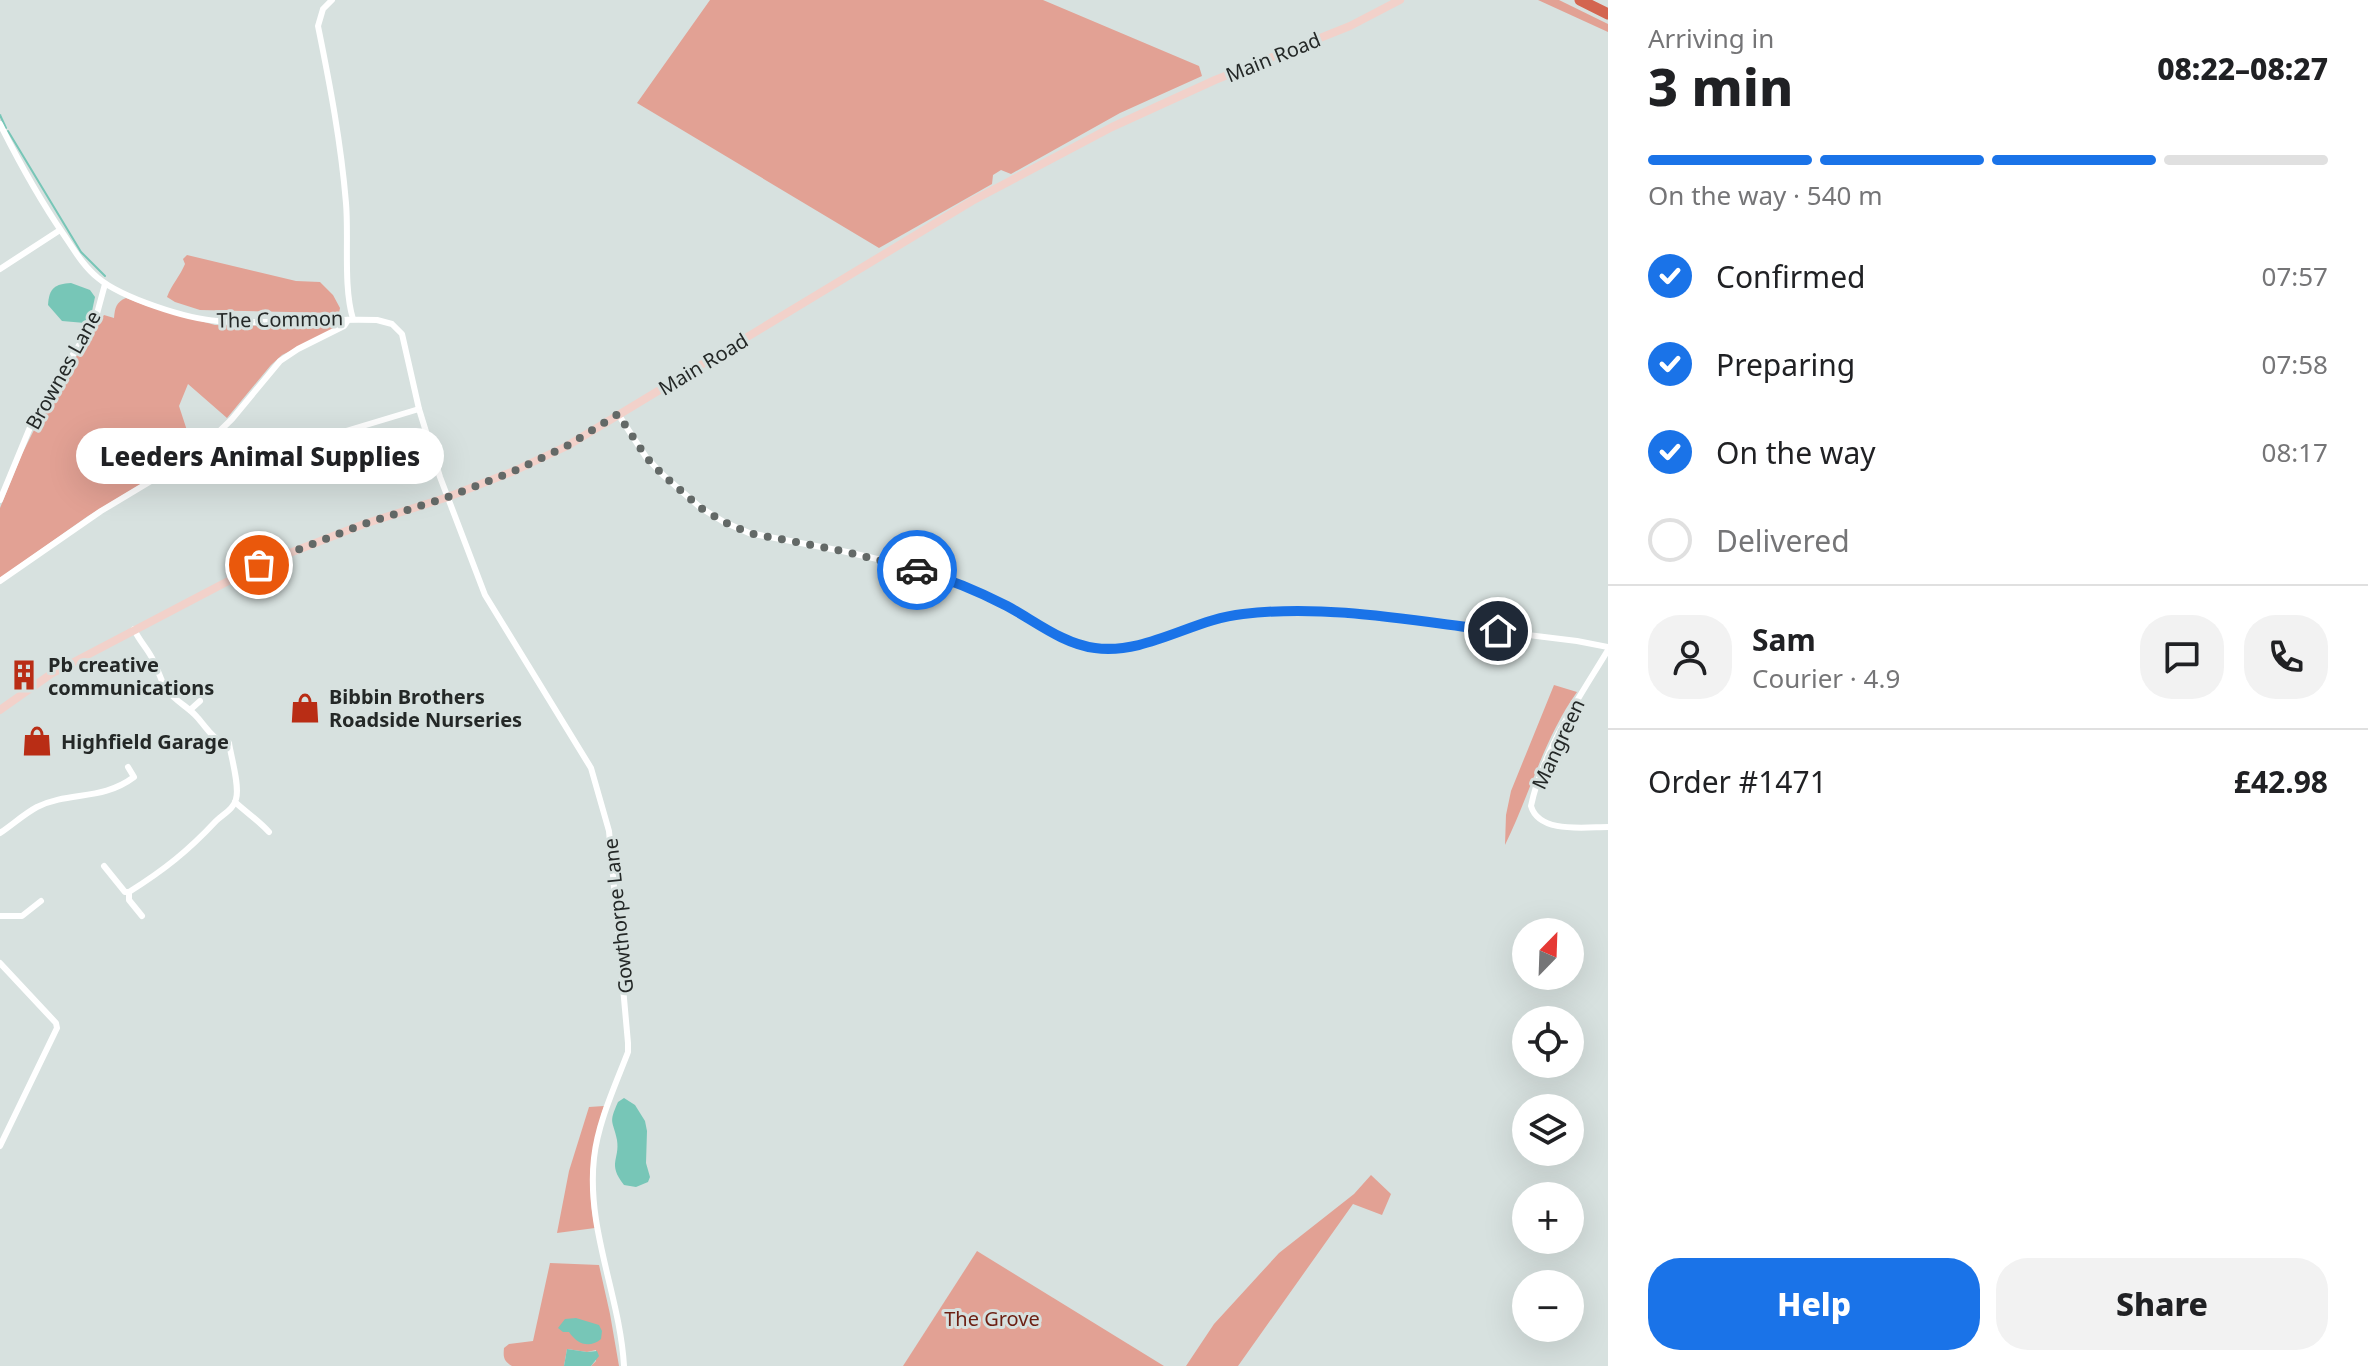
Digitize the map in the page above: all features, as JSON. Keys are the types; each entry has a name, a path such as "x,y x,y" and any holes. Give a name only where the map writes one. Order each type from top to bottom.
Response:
{"highway":[{"path":"1580,0 1608,14"}],"main road":[{"name":"Main Road","path":"0,710 51,674 259,565 364,524 448,497 567,446 983,195 1112,127 1215,80 1350,26 1400,0"}],"street":[{"name":"The Common","path":"0,124 60,230 80,258 105,284 148,304 213,321 350,320 341,151 318,26 323,9 332,0"},
{"path":"0,269 60,230"},
{"name":"Brownes Lane","path":"0,500 31,425 95,321 105,284"},
{"path":"0,581 101,511 196,454 232,419 280,361 350,320"},
{"name":"Gowthorpe Lane","path":"350,320 386,321 399,330 419,409 485,595 591,768 609,831 628,1052 597,1137 592,1184 624,1366"},
{"path":"329,430 338,437 419,409"},
{"path":"618,414 646,457 663,475 701,508 724,522 749,533 873,558 955,582 1009,607 1059,636 1093,648 1118,649 1137,645 1238,614 1291,611 1391,618 1577,641 1608,648"},
{"path":"129,892 179,858 235,802 237,793 229,743 224,744 214,738 159,680 154,662 134,629"},
{"name":"Mangreen","path":"1608,648 1568,715 1531,806 1535,816 1552,824 1608,827"},
{"path":"190,710 200,701"},
{"path":"128,767 138,786"},
{"path":"0,833 37,807 114,790 134,777"},
{"path":"235,802 269,832"},
{"path":"104,866 125,892 129,892"},
{"path":"129,892 129,900 142,916"},
{"path":"0,916 22,916 41,901"},
{"path":"0,963 57,1025 0,1146"}],"green space":[{"path":"710,0 1043,0 1199,66 1202,76 1120,113 1011,174 1001,170 993,175 992,184 879,248 637,103"},
{"path":"1538,0 1559,0 1608,24 1608,32"},
{"path":"187,255 296,281 320,282 333,295 340,308 339,313 200,310 175,302 167,297"},
{"path":"126,298 215,325 341,326 282,355 227,418 188,384 179,406 194,452 88,516 0,578 0,508 22,454 54,390 104,315 114,318 120,301"},
{"path":"1554,685 1577,692 1546,747 1505,845 1511,791"},
{"path":"604,1106 591,1166 595,1228 557,1233 569,1171 589,1107"},
{"path":"1371,1175 1391,1194 1382,1215 1353,1204 1238,1366 1186,1366 1214,1324 1279,1253 1354,1194"},
{"name":"The Grove","path":"977,1251 1164,1366 903,1366"},
{"path":"550,1263 599,1265 619,1366 591,1366 596,1361 596,1350 567,1349 564,1366 512,1366 506,1361 504,1348 509,1344 533,1341"}],"shaded area":[{"path":"71,283 90,290 95,297 91,316 85,323 62,321 48,305 54,288"},
{"path":"624,1098 635,1105 647,1131 646,1163 650,1177 648,1182 636,1187 624,1185 615,1166 617,1140 612,1118 618,1102"},
{"path":"576,1318 599,1325 601,1339 584,1344 558,1328 565,1319"},
{"path":"567,1349 597,1351 599,1356 591,1366 564,1366"}],"waterway":[{"path":"0,115 6,128"},
{"path":"8,131 81,252 105,276"}],"way so far":[{"path":"259,565 514,471 567,446 618,414 646,457 663,475 701,508 724,522 749,533 847,552 917,570"}],"place":[{"name":"Leeders Animal Supplies","path":"259,565"},
{"name":"Pb creative communications","path":"24,675"},
{"name":"Bibbin Brothers Roadside Nurseries","path":"305,708"},
{"name":"Highfield Garage","path":"37,741"}],"route":[{"path":"917,570 972,589 1059,636 1093,648 1118,649 1137,645 1217,618 1268,611 1374,616 1498,631"}]}
